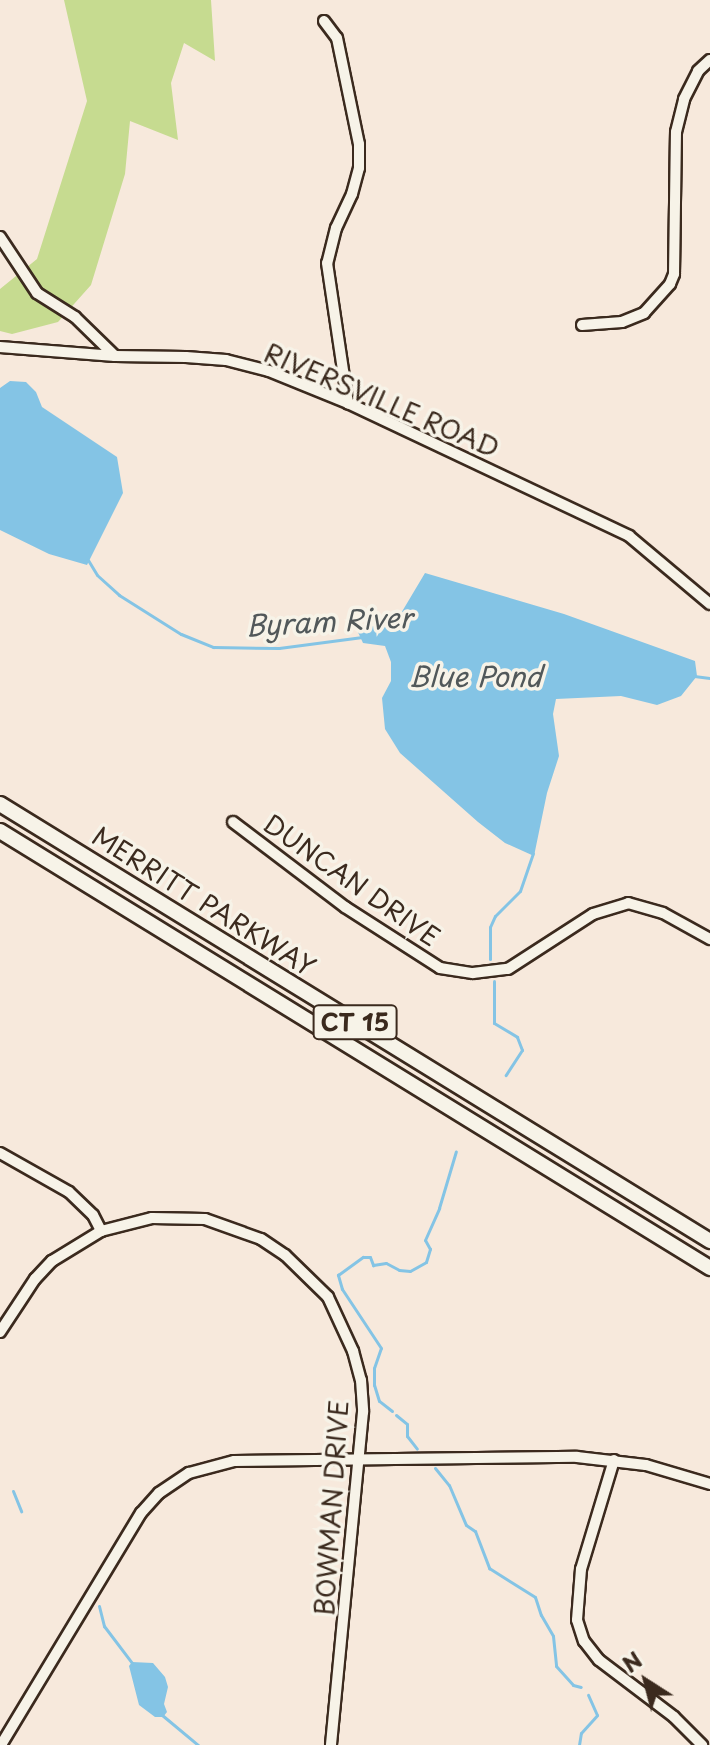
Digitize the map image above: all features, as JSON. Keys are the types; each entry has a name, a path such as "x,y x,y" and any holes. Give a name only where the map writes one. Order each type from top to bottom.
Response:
{"highway":[{"name":"MERRITT PARKWAY","path":"0,804 710,1241"},
{"name":"MERRITT PARKWAY","path":"0,831 710,1268"}],"street":[{"path":"324,21 337,38 359,144 359,168 352,194 336,228 327,263 348,403"},
{"path":"582,325 622,322 644,313 670,284 674,274 676,132 684,99 698,71 710,60"},
{"path":"0,237 37,293 75,317 115,356"},
{"name":"RIVERSVILLE ROAD","path":"0,347 226,360 269,371 348,403 629,536 710,604"},
{"name":"DUNCAN DRIVE","path":"233,822 332,898 440,968 473,973 508,969 593,914 628,903 663,913 710,939"},
{"path":"0,1153 83,1202 101,1231"},
{"name":"BOWMAN DRIVE","path":"0,1332 44,1270 74,1246 101,1231 152,1218 205,1219 261,1239 285,1255 328,1297 353,1351 361,1380 361,1459 331,1745"},
{"path":"614,1460 581,1569 577,1620 584,1641 599,1660 674,1717 702,1745"},
{"path":"1,1745 131,1528 159,1493 189,1473 234,1461 614,1460 680,1473 710,1484"}],"green space":[{"path":"64,0 211,0 215,61 184,43 171,83 178,140 130,121 125,174 91,285 58,322 12,334 0,331 0,289 37,259 87,101"}],"water":[{"path":"10,381 26,382 36,392 42,407 117,457 123,493 87,565 49,554 0,530 0,388"},
{"name":"Blue Pond","path":"425,573 564,614 695,661 697,676 681,696 657,705 621,696 556,699 553,714 559,756 547,793 534,856 505,843 478,822 400,753 385,729 382,698 391,681 391,662 385,646 363,643 357,630 397,620"},
{"path":"132,1662 153,1663 165,1677 168,1687 164,1704 167,1712 163,1717 155,1717 139,1705 129,1666"}],"waterway":[{"name":"Byram River","path":"88,560 97,575 119,595 181,634 213,647 279,648 362,637"},
{"name":"Byram River","path":"694,676 710,678"},
{"path":"490,959 490,927 495,916 520,891 533,853"},
{"path":"494,981 494,1023 517,1037 522,1050 506,1075"},
{"path":"392,1411 379,1401 374,1385 374,1368 381,1348 342,1289 338,1275 363,1257 370,1257 373,1265 386,1263 399,1270 410,1271 426,1262 430,1249 425,1240 439,1208 456,1151"},
{"path":"396,1415 407,1424 407,1436 417,1449"},
{"path":"435,1468 449,1485 466,1525 475,1531 489,1568 535,1597 553,1636 556,1666 573,1685 581,1687"},
{"path":"13,1491 21,1511"},
{"path":"99,1606 104,1626 132,1663"},
{"path":"579,1745 581,1733 597,1715 588,1695"},
{"path":"162,1715 198,1745"}]}
